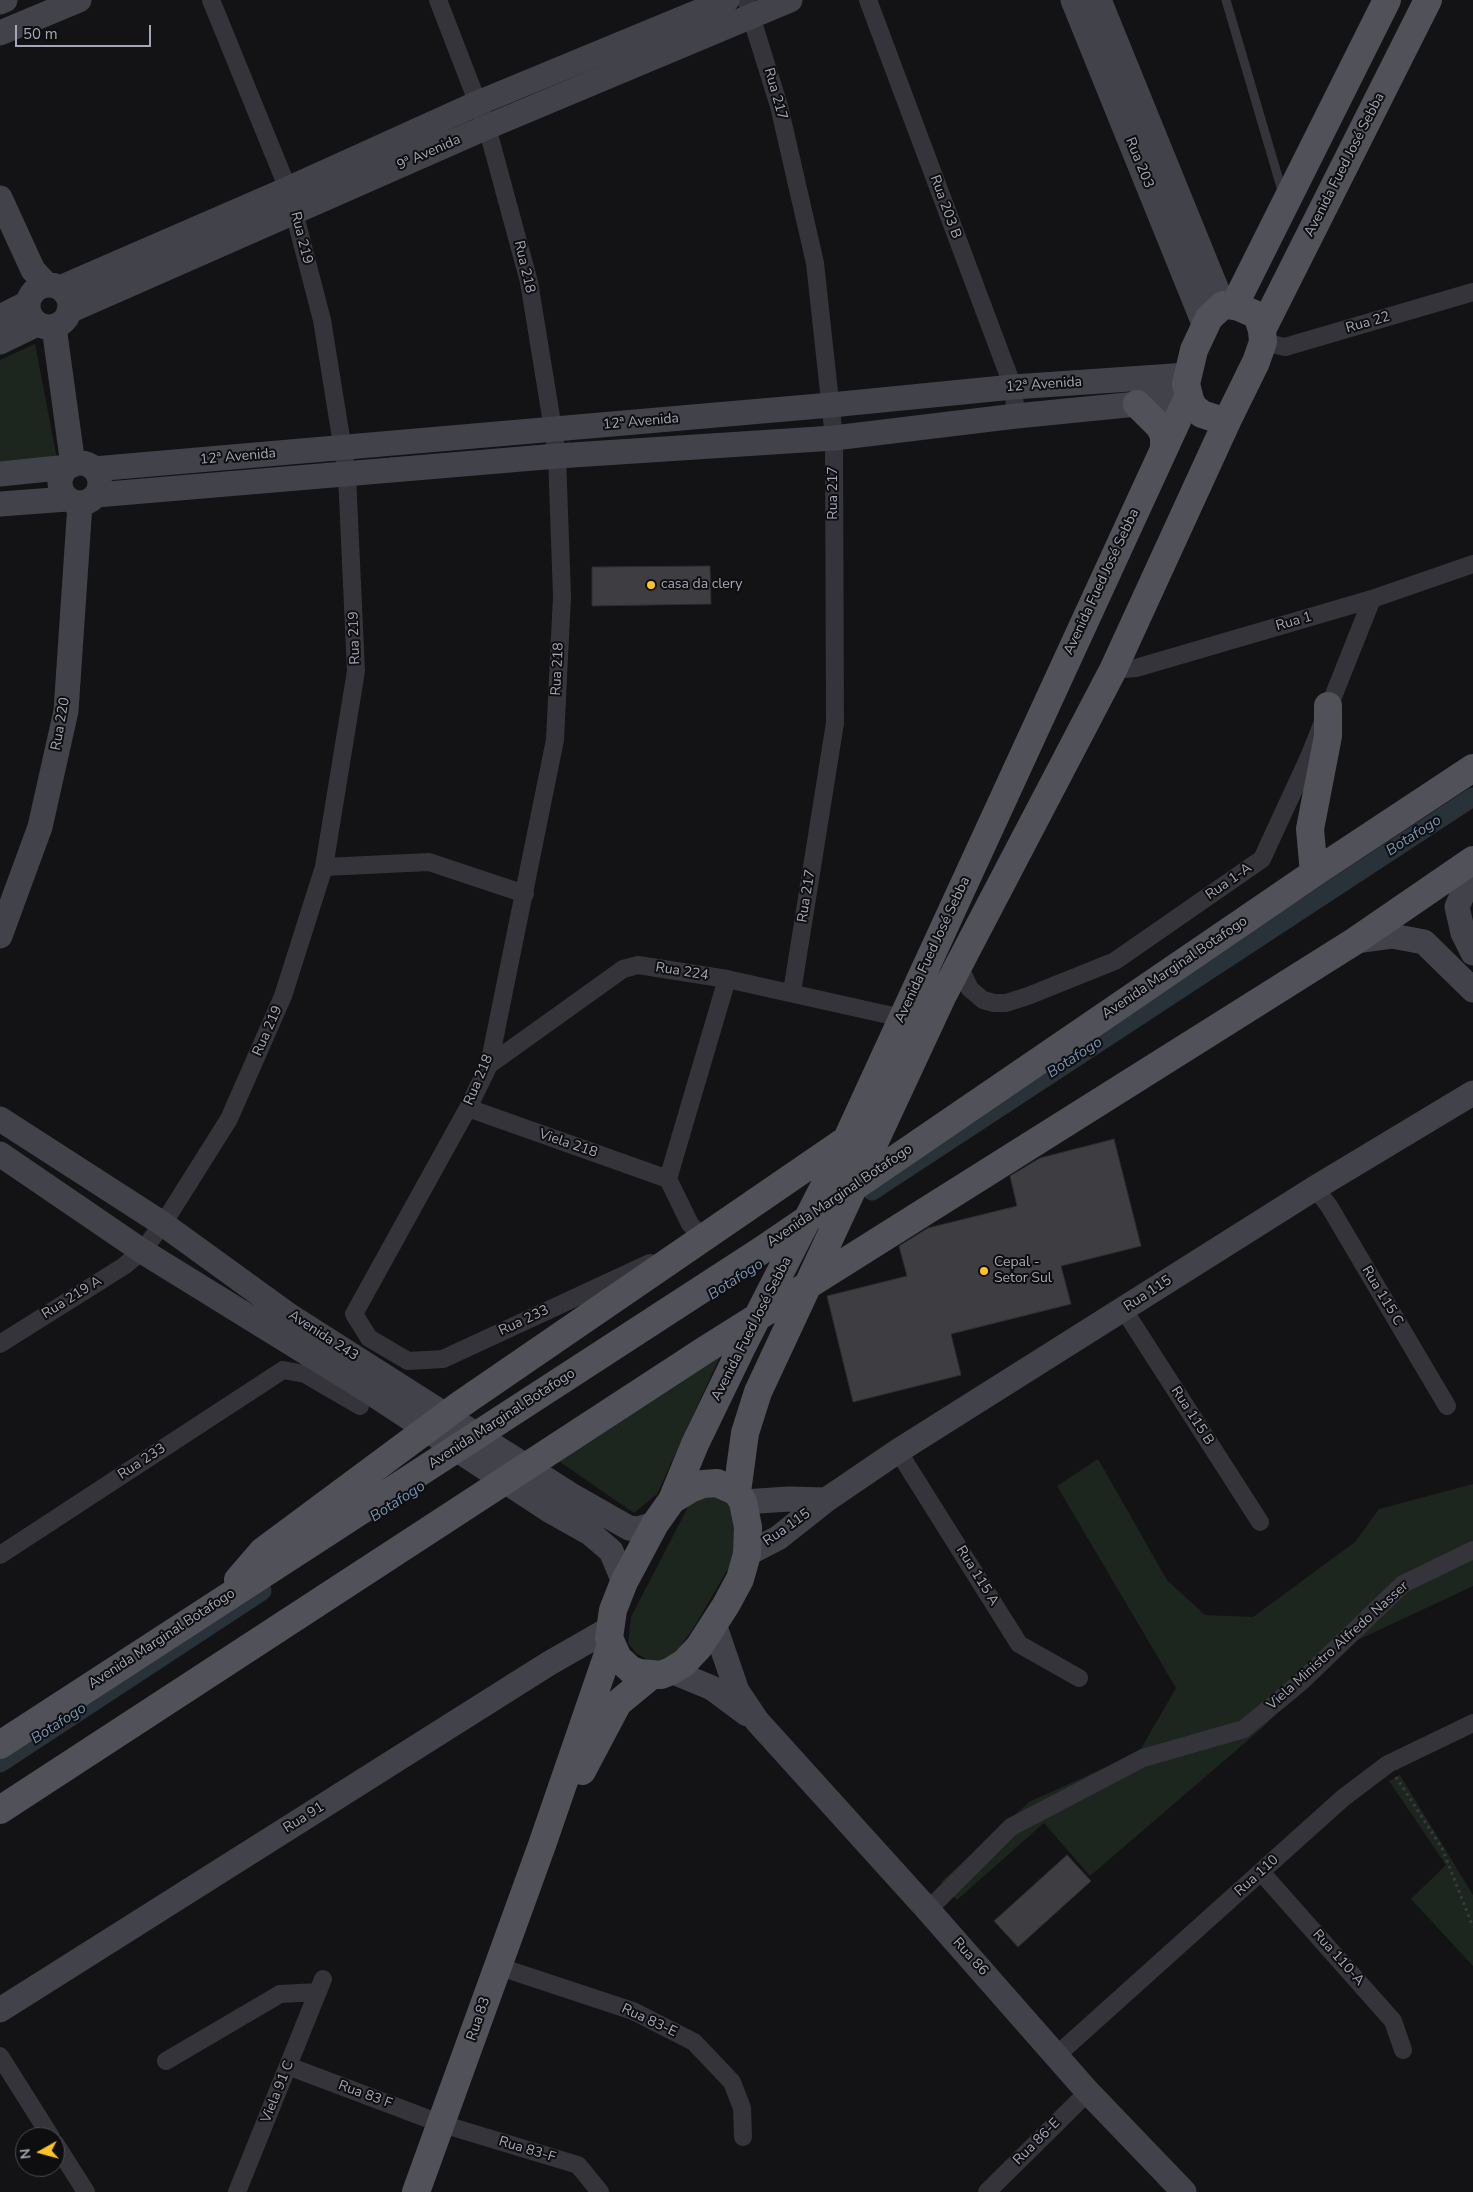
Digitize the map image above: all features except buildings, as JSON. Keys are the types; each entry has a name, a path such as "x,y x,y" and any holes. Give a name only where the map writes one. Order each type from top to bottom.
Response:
{"main road":[{"path":"1262,336 1257,315 1228,306 1285,201 1387,0"},
{"name":"Avenida Fued José Sebba","path":"714,1624 740,1579 747,1554 748,1527 740,1497 745,1433 758,1392 958,964 1112,670 1229,416 1243,392 1262,336 1428,0"},
{"name":"Avenida Fued José Sebba","path":"624,1582 656,1524 672,1500 695,1444 742,1347 834,1167 1164,447 1188,386 1194,350 1209,318 1228,306"},
{"path":"1188,386 1194,408 1209,418 1220,420 1229,416"},
{"path":"1137,404 1159,426 1164,435 1164,447"},
{"path":"1314,873 1310,829 1328,736 1328,706"},
{"name":"Avenida Marginal Botafogo","path":"0,1745 762,1250 1314,873 1473,768"},
{"path":"0,1810 714,1345 1355,941 1473,860"},
{"path":"887,1115 908,1040 910,1025 902,1018"},
{"path":"220,1602 263,1551 461,1404 846,1140"},
{"path":"672,1500 690,1489 703,1484 717,1483 740,1497"},
{"name":"Rua 83","path":"416,2192 542,1845 610,1637 613,1610 624,1582"},
{"name":"Rua 83","path":"542,1845 618,1704 662,1673 684,1663 699,1646 714,1624"},
{"path":"610,1637 618,1658 631,1670 662,1673"}],"street":[{"path":"0,2 5,0"},
{"path":"0,33 79,0"},
{"name":"Rua 219","path":"142,1251 163,1224 229,1119 283,996 324,867 356,671 348,475 322,320 292,201 211,0"},
{"name":"Rua 218","path":"354,1314 468,1108 489,1065 555,740 562,596 557,456 553,429 529,282 487,127 438,0"},
{"name":"9ª Avenida","path":"292,201 478,103 727,0"},
{"name":"9ª Avenida","path":"0,317 292,201 487,127 749,9 790,0"},
{"name":"Rua 203 B","path":"868,0 1013,387 1016,416"},
{"name":"Rua 203","path":"1073,0 1205,326"},
{"name":"Rua 203","path":"1099,0 1228,306"},
{"name":"Rua 217","path":"749,9 780,106 815,263 834,438 835,723 792,992"},
{"path":"0,198 45,300 78,467 100,482 81,499 62,491 60,483 62,474 78,467"},
{"name":"Rua 22","path":"1262,336 1285,347 1473,292"},
{"name":"9ª Avenida","path":"0,342 45,300"},
{"name":"12ª Avenida","path":"0,474 344,448 831,406 1013,387 1188,386"},
{"name":"12ª Avenida","path":"0,504 81,499 557,456 834,438 1016,416 1137,404 1188,386"},
{"name":"Rua 220","path":"0,936 40,828 66,711 81,499"},
{"name":"Rua 1","path":"1112,670 1136,668 1372,599 1473,564"},
{"name":"Rua 1-A","path":"958,964 970,989 983,1000 994,1003 1006,1003 1028,996 1115,961 1262,859 1309,757 1372,599"},
{"path":"324,867 430,862 525,894"},
{"path":"1473,870 1457,907 1463,933 1473,953"},
{"path":"1355,941 1392,936 1424,942 1473,990"},
{"name":"Rua 224","path":"489,1065 623,968 638,965 727,979 792,992 902,1018"},
{"path":"703,1238 690,1224 668,1179 727,979"},
{"name":"Rua 115","path":"747,1554 778,1538 826,1500 898,1452 1314,1188 1473,1093"},
{"name":"Viela 218","path":"468,1108 668,1179"},
{"name":"Avenida 243","path":"0,1119 163,1224 290,1316 571,1495 629,1528 637,1529 656,1524"},
{"name":"Avenida 243","path":"0,1154 142,1251 364,1398 590,1533 611,1551 624,1582"},
{"name":"Rua 115 C","path":"1314,1188 1329,1206 1447,1406"},
{"name":"Rua 233","path":"354,1314 369,1338 408,1362 443,1359 703,1238"},
{"name":"Rua 219 A","path":"0,1344 124,1266 142,1251"},
{"name":"Rua 115 B","path":"1124,1310 1260,1522"},
{"name":"Rua 233","path":"0,1555 283,1370 306,1374 364,1398"},
{"name":"Rua 115 A","path":"898,1452 1019,1644 1079,1678"},
{"name":"Rua 115","path":"740,1497 826,1500"},
{"name":"Viela Ministro Alfredo Nasser","path":"928,1910 1012,1827 1143,1758 1244,1729 1301,1682 1403,1584 1473,1550"},
{"name":"Rua 86","path":"714,1624 737,1692 756,1721 928,1910 1088,2092 1182,2191"},
{"name":"Rua 91","path":"0,2010 548,1664 610,1637"},
{"name":"Rua 86","path":"662,1673 712,1688 756,1721"},
{"name":"Rua 110","path":"1057,2055 1343,1798 1388,1764 1473,1723"},
{"name":"Rua 110-A","path":"1261,1872 1393,2021 1403,2050"},
{"name":"Rua 83-E","path":"497,1966 633,2011 694,2042 732,2082 742,2108 743,2137"},
{"name":"Viela 91 C","path":"166,2061 280,1994 320,1986 237,2192"},
{"path":"0,2056 45,2127"},
{"name":"Rua 83 F","path":"288,2066 442,2124"},
{"name":"Rua 86-E","path":"987,2192 1088,2092"},
{"name":"Rua 83-F","path":"442,2124 578,2166 600,2192"},
{"path":"65,2159 86,2192"}],"lane":[{"path":"1226,0 1285,201"}],"path":[{"path":"1388,1764 1442,1848 1473,1928"}],"shaded area":[{"path":"35,344 57,459 0,463 0,360"},
{"path":"727,1341 657,1494 634,1513 547,1453"},
{"path":"1098,1459 1167,1580 1205,1615 1253,1617 1355,1542 1379,1509 1473,1484 1473,1586 1345,1646 1261,1729 1090,1876 1044,1823 957,1900 941,1882 1029,1802 1139,1752 1176,1688 1057,1486"},
{"path":"710,1492 732,1504 736,1521 734,1559 694,1627 671,1660 653,1663 636,1653 628,1643 631,1617 690,1503"},
{"path":"1400,1775 1473,1895 1473,1966 1411,1899 1446,1865 1389,1781"}],"waterway":[{"name":"Botafogo","path":"872,1191 1473,797"},
{"name":"Botafogo","path":"0,1763 262,1591"}],"place":[{"name":"casa da clery","path":"651,585"},
{"name":"Cepal - Setor Sul","path":"984,1271"}]}
